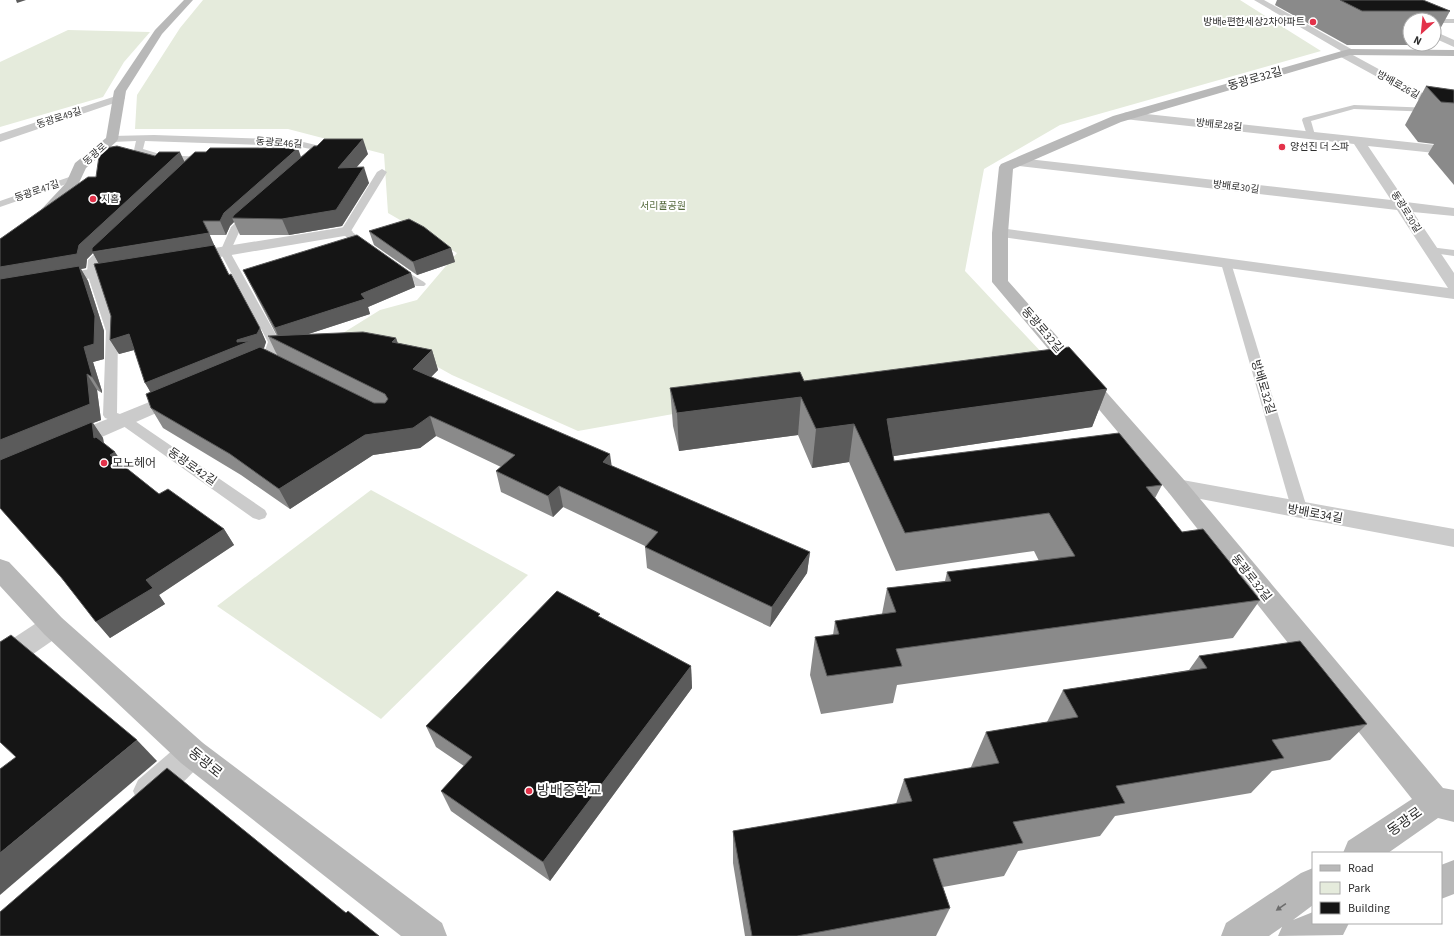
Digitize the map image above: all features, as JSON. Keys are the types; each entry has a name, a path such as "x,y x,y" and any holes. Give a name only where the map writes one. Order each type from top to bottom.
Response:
{"street":[{"name":"동광로","path":"0,251 41,218 72,184 80,166 112,139 120,91 158,32 189,0"},
{"path":"1258,0 1346,53"},
{"path":"1442,38 1454,44"},
{"name":"방배로26길","path":"1346,53 1454,53"},
{"name":"방배로26길","path":"1346,53 1450,113"},
{"name":"동광로32길","path":"1346,53 1118,119 1006,168 1000,233 1000,282 1177,487 1444,804"},
{"name":"동광로49길","path":"0,138 119,98"},
{"name":"방배로28길","path":"1128,116 1454,151"},
{"name":"동광로30길","path":"1358,140 1454,285"},
{"name":"방배로30길","path":"1018,162 1454,212"},
{"path":"178,259 344,232"},
{"path":"1000,233 1454,294"},
{"path":"0,289 140,266"},
{"path":"51,450 196,389"},
{"name":"방배로34길","path":"1177,487 1300,511 1454,538"},
{"name":"동광로","path":"0,569 53,626 192,753 429,936"},
{"path":"0,662 53,626"},
{"path":"126,811 192,753"},
{"name":"동광로","path":"1362,852 1444,804"},
{"path":"1442,882 1454,877"},
{"path":"1239,936 1312,886"},
{"path":"1296,936 1328,924"}],"lane":[{"path":"1442,21 1454,21"},
{"path":"1311,135 1306,120 1354,107 1450,113"},
{"path":"142,138 138,150 162,158 200,159 188,169"},
{"name":"동광로46길","path":"112,139 142,138 295,143 321,149 319,154 308,164"},
{"path":"376,254 344,232 382,172"},
{"name":"동광로47길","path":"0,204 75,178"},
{"path":"257,209 234,228 225,252 274,342 261,362 289,369"},
{"path":"115,239 93,260 93,273 112,331 110,415 124,420"},
{"path":"1430,250 1454,253"},
{"path":"389,263 420,284"},
{"name":"방배로32길","path":"1226,263 1300,511"},
{"name":"동광로42길","path":"124,420 259,514"}],"green space":[{"name":"서리풀공원","path":"203,0 1240,0 1321,51 1060,125 984,169 965,271 1059,371 841,384 578,431 452,375 418,356 335,338 380,310 417,300 457,253 388,213 384,154 288,129 135,129 137,95 180,28"},
{"path":"68,30 150,32 124,62 103,97 0,127 0,62"},
{"path":"371,490 528,575 381,719 217,606"}],"building":[{"path":"1340,0 1423,0 1450,11 1362,11"},
{"path":"1426,86 1454,90 1454,103 1441,102"},
{"path":"324,139 363,139 338,168 364,167 336,210 282,219 232,218 314,146 317,146"},
{"path":"117,146 155,156 159,152 180,152 79,245 77,254 0,267 0,239 88,177 96,177 100,149"},
{"path":"210,148 298,148 224,213 220,221 203,221 209,233 92,252 92,248 195,152 206,152"},
{"path":"409,219 424,227 451,248 413,262 369,231"},
{"path":"357,235 411,273 361,294 365,299 275,328 243,270"},
{"path":"214,245 229,275 231,274 260,328 257,334 237,340 237,342 250,341 145,383 129,334 110,340 111,316 94,264"},
{"path":"79,266 95,316 94,344 84,347 92,376 87,374 90,404 0,440 0,279"},
{"path":"363,332 396,338 392,342 432,350 413,369 610,454 603,462 810,552 772,607 645,547 658,532 559,486 548,496 496,471 515,455 430,416 413,428 365,435 279,489 230,454 151,408 146,394 260,347 374,403 385,403 388,399 385,394 268,336"},
{"path":"1069,347 1107,389 887,419 894,461 1119,433 1162,485 1146,487 1182,532 1203,529 1260,600 896,649 902,666 827,676 815,637 839,634 835,621 896,612 887,588 951,581 947,572 1075,556 1049,513 905,533 854,424 816,429 801,397 677,413 670,388 800,372 804,381"},
{"path":"92,422 94,438 96,437 115,452 110,455 159,494 168,489 224,529 146,580 153,588 96,622 61,577 0,508 0,460"},
{"path":"557,591 600,614 598,616 691,666 543,862 441,791 472,757 426,726"},
{"path":"11,635 137,740 0,853 0,769 16,757 0,742 0,642"},
{"path":"1300,641 1367,724 1272,740 1284,758 1116,786 1125,803 1013,822 1023,843 933,859 950,908 797,936 752,936 733,831 912,801 904,779 999,763 986,732 1078,717 1063,690 1207,668 1199,656"},
{"path":"167,768 346,913 348,911 379,936 0,936 0,912"}],"place":[{"name":"방배e편한세상2차아파트","path":"1313,22"},
{"name":"양선진 더 스파","path":"1282,147"},
{"name":"지홈","path":"93,199"},
{"name":"모노헤어","path":"104,463"},
{"name":"방배중학교","path":"529,791"}]}
